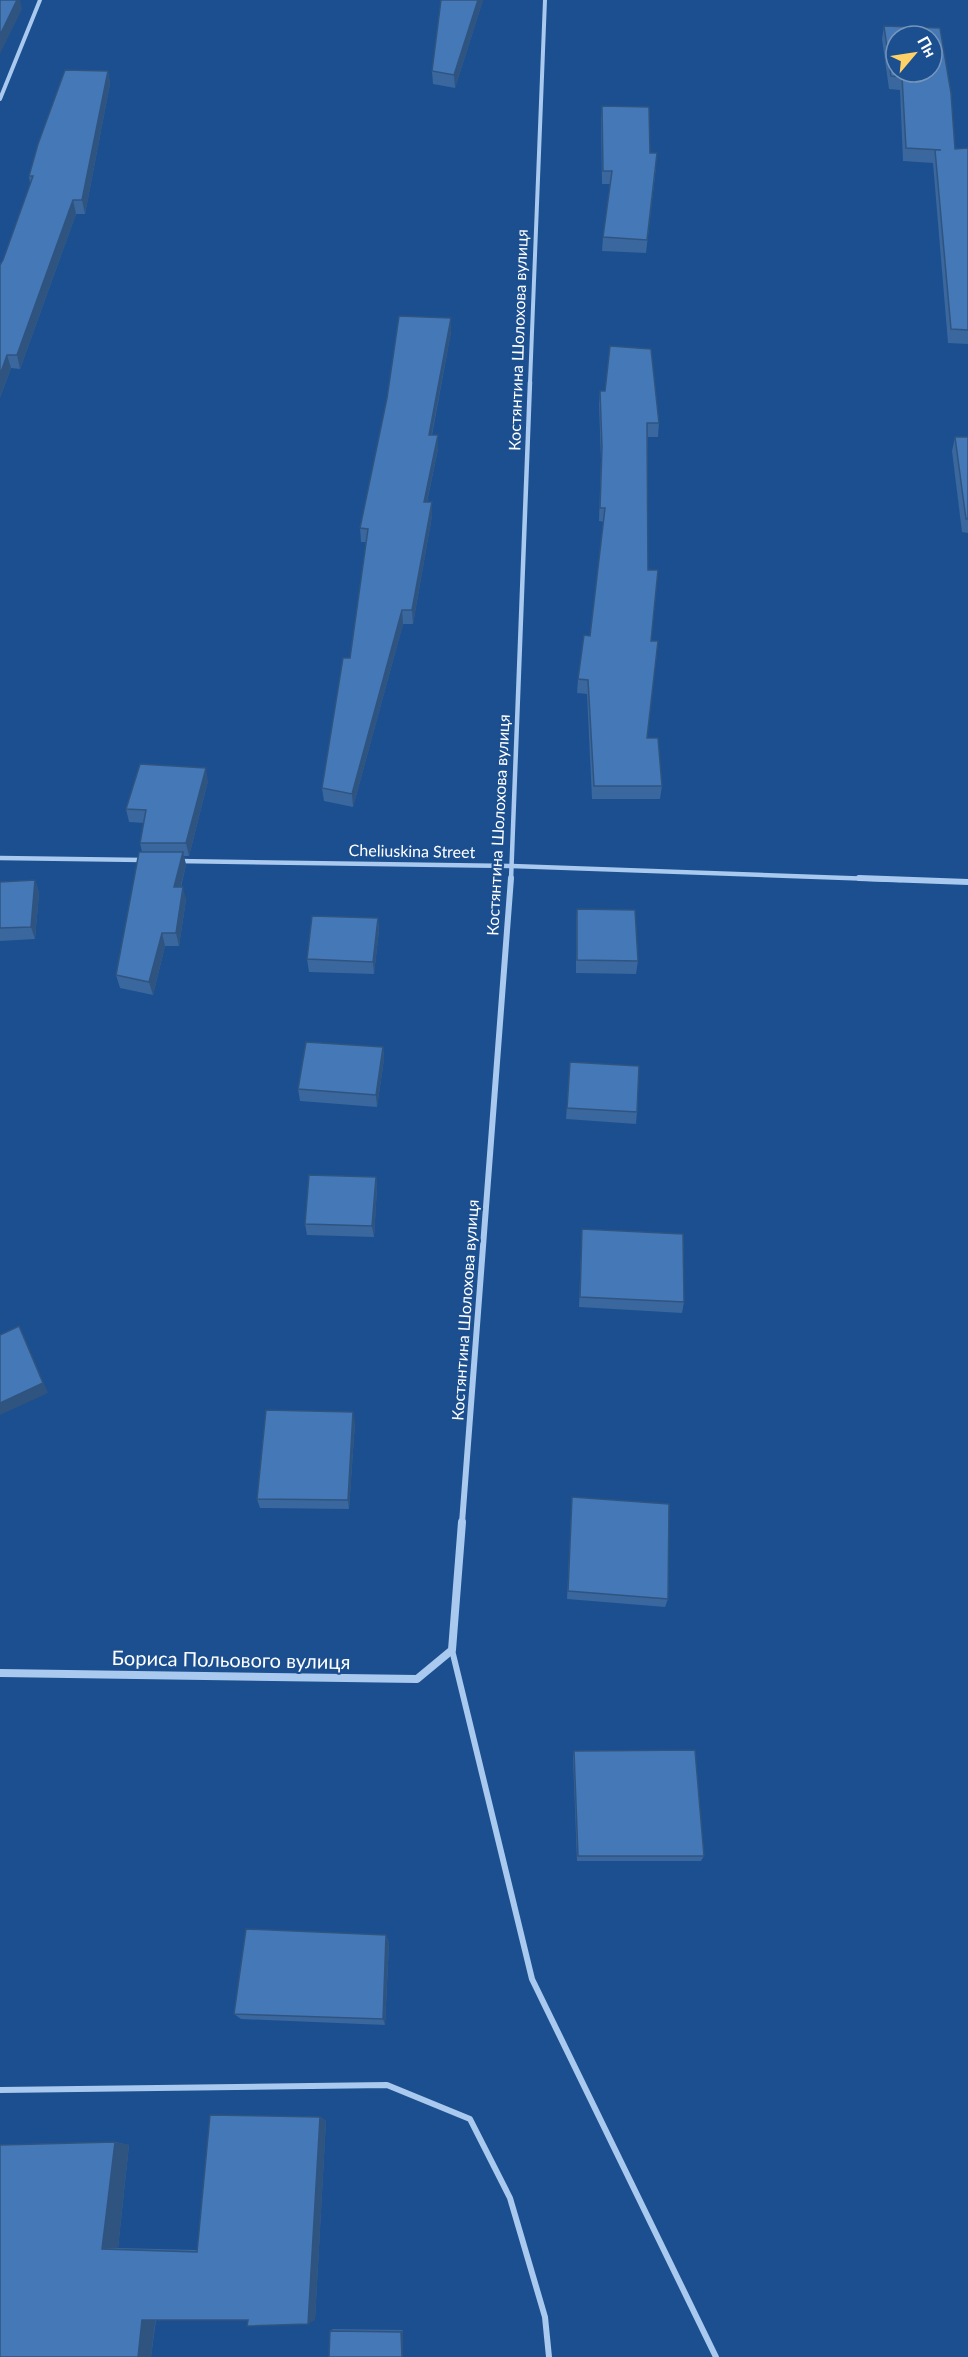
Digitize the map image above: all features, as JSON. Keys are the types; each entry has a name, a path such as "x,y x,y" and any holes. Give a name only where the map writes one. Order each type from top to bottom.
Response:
{"street":[{"path":"0,99 40,0"},
{"name":"Костянтина Шолохова вулиця","path":"452,1650 512,866 545,0"},
{"path":"0,858 155,860"},
{"name":"Cheliuskina Street","path":"167,861 512,866 968,882"},
{"name":"Бориса Польового вулиця","path":"0,1673 417,1679 452,1650"}],"lane":[{"path":"452,1650 532,1979 716,2357"},
{"path":"0,2090 387,2085 470,2119 510,2198 545,2317 549,2357"}],"building":[{"path":"0,0 17,0 0,35"},
{"path":"441,0 478,0 454,75 432,71"},
{"path":"944,52 951,93 955,149 968,148 968,330 951,329 935,150 941,150 906,148 902,84 944,84"},
{"path":"65,70 108,71 82,200 73,200 17,355 7,355 0,375 0,265 33,176 29,176 38,144"},
{"path":"602,106 649,107 650,153 657,153 647,240 603,237 612,171 603,171"},
{"path":"399,316 451,318 429,435 438,435 424,502 432,502 412,610 402,610 352,794 322,788 343,658 350,658 368,529 360,528 387,398"},
{"path":"610,346 651,349 659,423 647,423 648,570 658,570 651,641 658,641 647,738 658,738 662,786 594,786 588,680 578,679 584,635 590,636 605,508 600,508 602,447 600,391 605,391"},
{"path":"955,437 968,437 968,519 966,519"},
{"path":"140,764 206,768 186,843 140,843 146,810 126,809"},
{"path":"139,852 183,852 174,887 183,887 176,933 162,933 149,982 116,975"},
{"path":"35,880 31,927 0,928 0,882"},
{"path":"577,909 635,910 638,961 577,960"},
{"path":"312,916 378,918 373,962 307,959"},
{"path":"306,1042 383,1047 376,1095 298,1089"},
{"path":"570,1062 639,1066 637,1112 567,1108"},
{"path":"309,1175 376,1177 372,1226 305,1224"},
{"path":"582,1229 683,1234 684,1302 580,1297"},
{"path":"19,1326 43,1383 0,1403 0,1335"},
{"path":"266,1410 353,1412 348,1500 257,1499"},
{"path":"572,1497 669,1504 668,1599 568,1591"},
{"path":"695,1750 704,1856 578,1856 574,1751"},
{"path":"246,1929 386,1935 383,2019 234,2014"},
{"path":"210,2115 320,2117 308,2324 247,2326 248,2320 142,2320 138,2357 0,2357 0,2145 115,2142 102,2249 197,2252"},
{"path":"330,2331 401,2332 402,2357 329,2357"}]}
